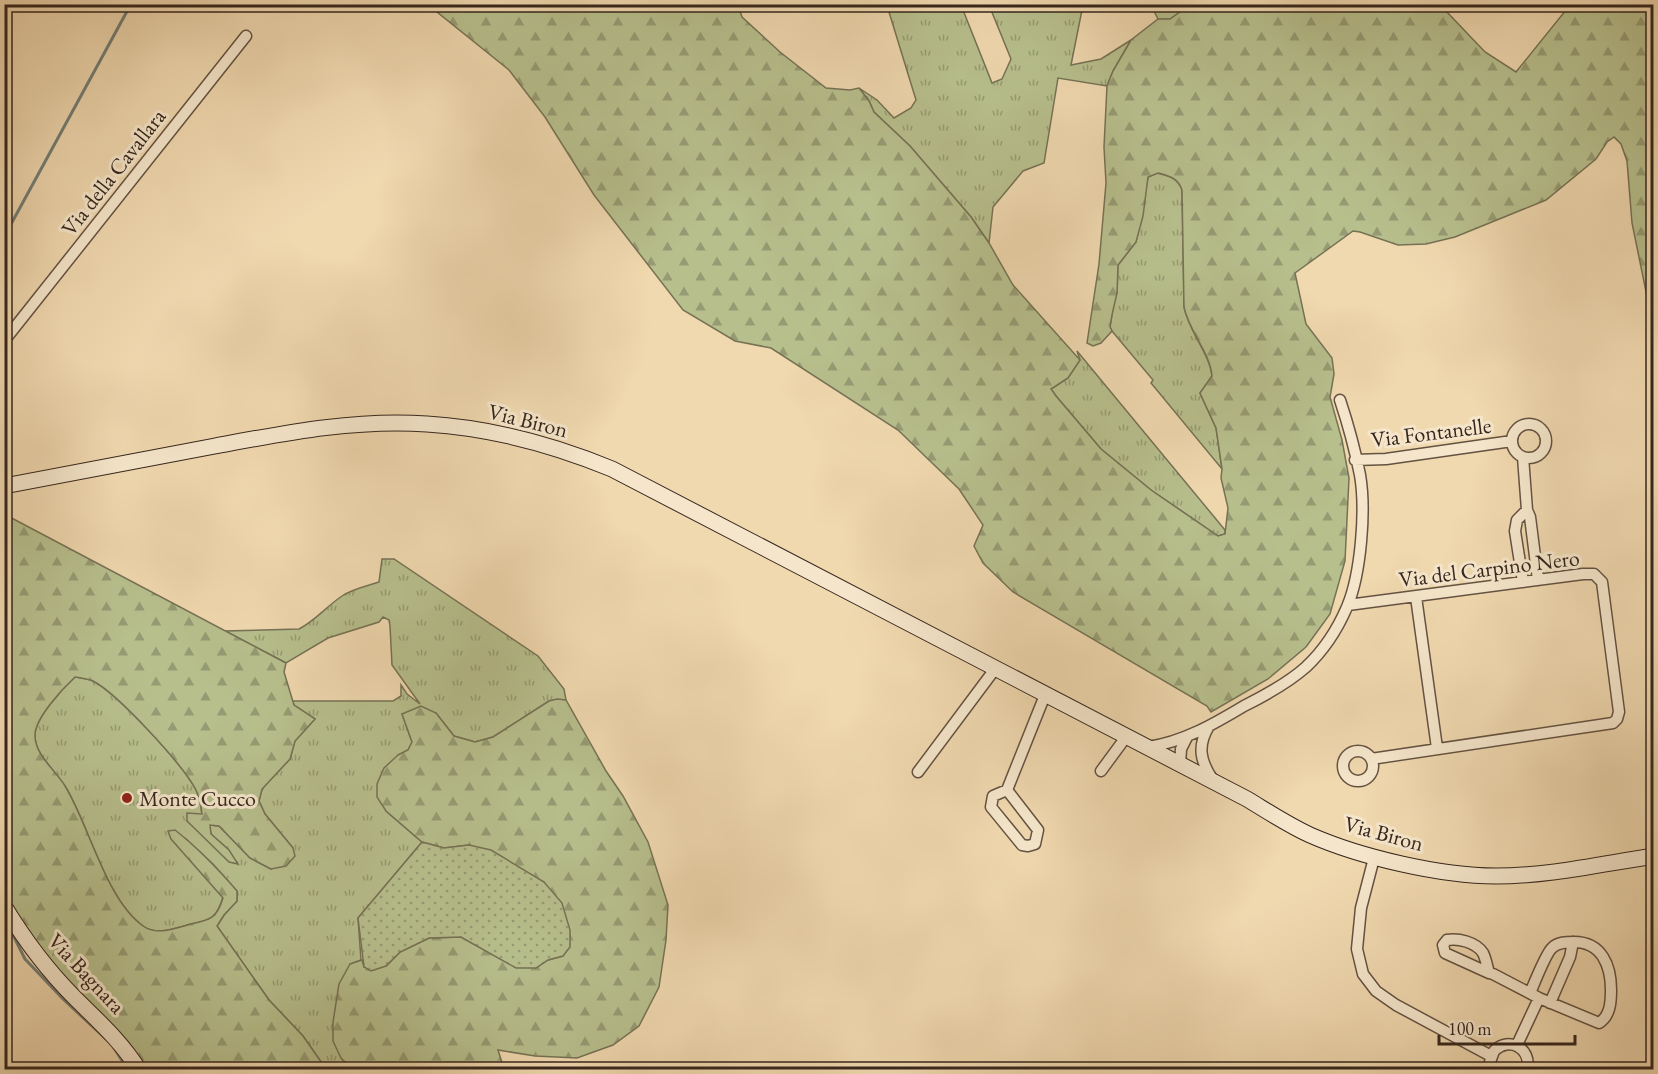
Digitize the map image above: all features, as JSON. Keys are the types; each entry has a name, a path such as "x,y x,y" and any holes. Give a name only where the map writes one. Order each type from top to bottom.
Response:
{"street":[{"name":"Via della Cavallara","path":"7,333 246,36"},
{"path":"1148,747 1187,737 1274,689 1307,666 1334,632 1348,605 1357,568 1362,493 1349,429 1340,400"},
{"name":"Via Biron","path":"4,486 276,435 356,424 428,424 511,436 585,458 612,469 1148,747 1247,799 1309,835 1374,858 1455,873 1495,876 1546,873 1653,856"},
{"path":"1525,424 1537,426 1544,434 1546,445 1540,454 1529,458 1523,457 1515,451 1512,441 1516,430 1525,424"},
{"name":"Via Fontanelle","path":"1355,460 1386,459 1512,441"},
{"path":"1523,457 1527,510 1530,517 1538,580"},
{"path":"1523,582 1515,531 1517,520 1527,510"},
{"name":"Via del Carpino Nero","path":"1348,605 1583,574 1594,574 1602,582 1619,712 1613,723 1371,759"},
{"path":"1416,597 1437,748"},
{"path":"918,772 995,669"},
{"path":"1007,790 1038,830 1035,844 1028,846 1022,844 991,807 993,796 1007,790 1045,695"},
{"path":"1180,765 1200,747 1210,726"},
{"path":"1101,771 1126,737"},
{"path":"1180,765 1181,749 1187,737"},
{"path":"1200,747 1205,770 1215,784"},
{"path":"1374,858 1361,908 1357,949 1363,974 1376,991 1396,1005 1491,1056"},
{"name":"Via Bagnara","path":"4,906 43,963 74,997 110,1030 139,1070"},
{"path":"1489,973 1534,996 1599,1023 1605,1019 1611,1004 1611,976 1607,961 1592,945 1573,942 1562,943 1551,948 1534,996 1517,1046"},
{"path":"1550,1003 1570,957 1573,942"},
{"path":"1491,1070 1491,1056 1502,1045 1517,1046 1527,1057 1527,1070"}],"green space":[{"path":"1413,4 1445,10 1485,52 1516,72 1570,5 1653,5 1653,340 1651,316 1632,223 1627,161 1621,144 1614,137 1607,142 1596,159 1546,200 1455,237 1426,244 1398,245 1353,231 1295,273 1306,324 1332,358 1334,374 1330,397 1342,440 1349,478 1345,561 1330,614 1306,647 1268,679 1211,712 1207,706 1013,592 983,563 974,546 983,525 959,489 898,430 771,348 735,341 683,310 594,195 545,117 509,70 437,12 434,5 738,5 742,17 780,52 826,88 850,90 859,88 874,112 910,146 971,217 1013,285 1080,360 1068,378 1051,389 1056,396 1101,449 1151,490 1218,536 1225,534 1228,508 1221,478 1222,469 1216,428 1200,393 1212,376 1184,307 1182,190 1173,178 1158,173 1148,177 1143,216 1136,242 1118,265 1117,293 1110,327 1112,331 1101,343 1093,346 1087,343 1099,264 1106,183 1104,147 1107,86 1131,40 1158,19 1170,19 1190,5"},
{"path":"902,5 961,5 992,83 1002,79 1011,59 989,5 1083,5 1071,65 1101,59 1131,40 1107,86 1058,78 1044,163 1023,171 993,207 989,243 971,217 910,146 874,112 859,88 877,100 894,118 911,108 916,100 889,12 885,9"},
{"path":"1151,5 1190,5 1170,19 1158,19"},
{"path":"1157,173 1175,180 1182,190 1184,307 1210,367 1212,376 1200,393 1216,428 1222,469 1151,383 1153,380 1110,327 1117,293 1118,265 1136,242 1148,177"},
{"path":"1077,351 1225,530 1225,534 1218,536 1151,490 1101,449 1056,396 1051,389 1068,378 1080,360"},
{"path":"4,514 286,663 284,672 294,705 315,719 295,741 290,759 262,789 259,801 265,814 293,848 295,856 286,866 271,869 250,858 219,826 210,825 211,834 229,850 238,864 229,862 187,821 187,813 202,814 198,795 188,777 133,714 93,681 75,677 44,713 35,736 38,750 61,780 74,802 108,881 130,914 143,926 160,931 204,921 216,914 223,898 171,839 168,831 175,830 192,844 237,891 237,901 217,926 269,1000 303,1036 326,1069 144,1069 23,928 4,891"},
{"path":"382,559 394,559 538,656 564,689 566,700 549,701 493,737 475,742 454,736 436,713 402,714 412,742 408,750 398,755 386,811 422,842 358,918 361,960 350,964 341,1058 352,1069 326,1069 303,1036 269,1000 217,926 237,901 237,891 185,838 223,897 218,910 216,914 204,921 173,929 160,931 143,926 130,914 108,881 74,802 61,780 38,750 35,736 44,713 75,677 93,681 133,714 188,777 198,795 202,815 187,821 203,835 229,850 211,834 209,825 219,826 250,858 271,869 293,848 265,814 259,801 262,789 290,759 295,741 315,719 294,705 292,701 393,701 401,696 401,685 407,694 420,704 392,665 389,620 383,617 379,622 328,638 286,663 225,631 299,629 346,594 379,582"},
{"path":"566,700 648,842 668,905 666,940 659,987 639,1026 613,1045 577,1058 535,1056 498,1050 504,1069 352,1069 341,1058 333,1041 333,1022 339,984 350,964 362,960 364,967 386,966 400,952 429,938 461,937 485,950 536,968 548,960 563,956 544,882 469,845 444,848 422,842 386,811 377,797 377,784 384,768 398,755 408,750 412,742 402,714 421,706 436,713 454,736 475,742 493,737 549,701"},
{"path":"422,842 444,848 469,845 491,850 544,882 562,903 570,930 570,947 563,956 548,960 536,968 516,968 461,937 429,938 400,952 386,966 371,971 364,967 358,918"}],"waterway":[{"path":"4,237 131,4"},
{"path":"9,927 25,959 106,1039"},
{"path":"114,1048 128,1070"},
{"path":"118,1070 126,1066"}],"place":[{"name":"Monte Cucco","path":"127,798"}]}
